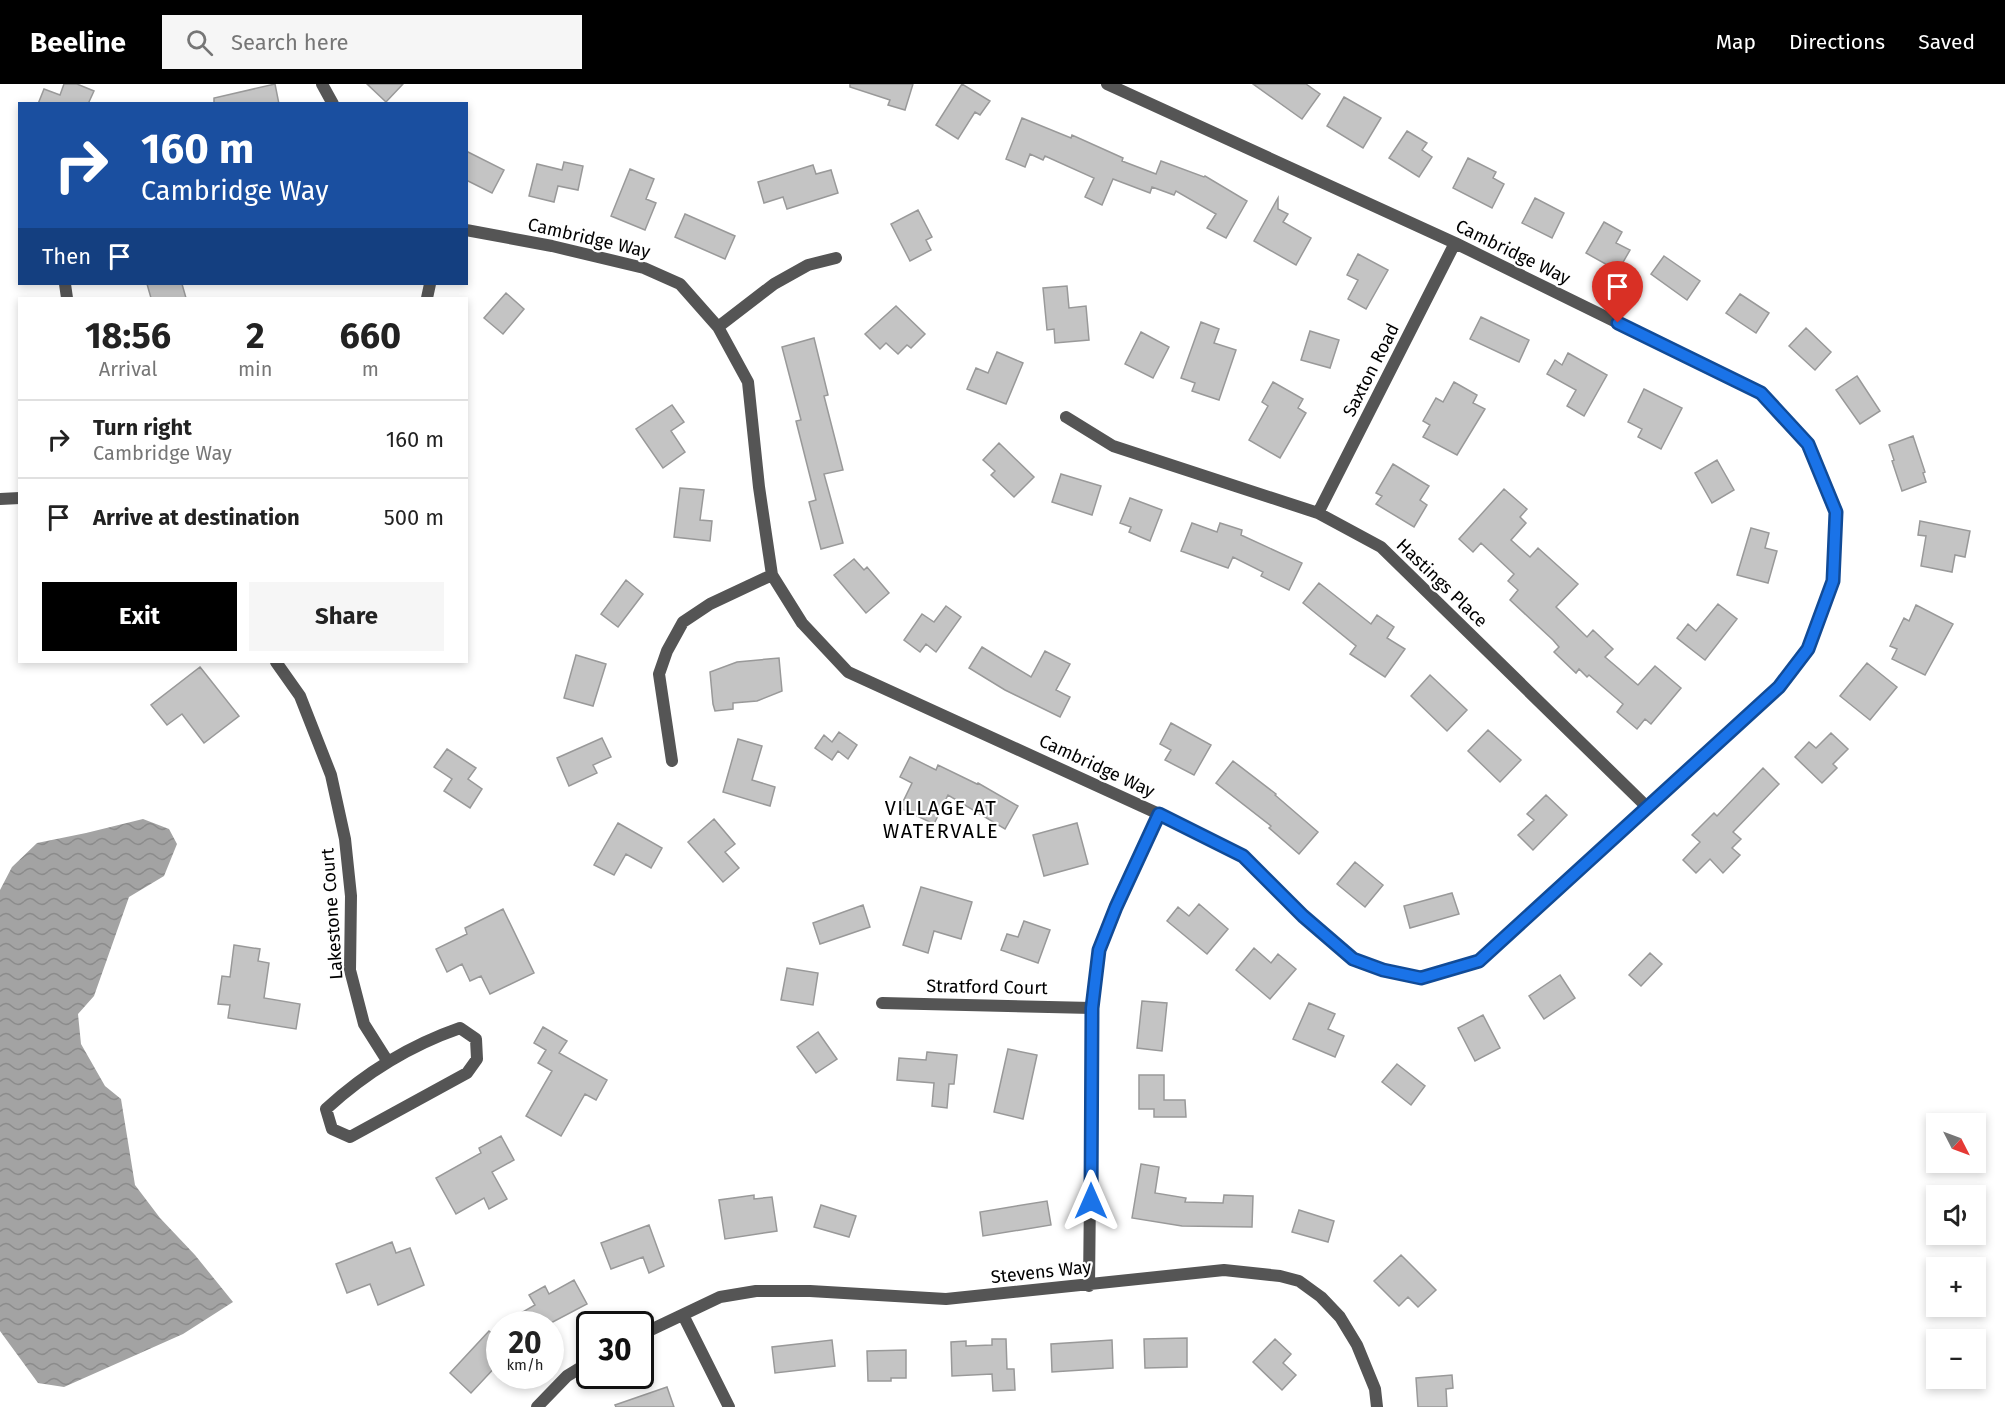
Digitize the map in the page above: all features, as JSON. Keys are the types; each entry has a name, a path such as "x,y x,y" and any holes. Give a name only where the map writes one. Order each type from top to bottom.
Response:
{"street":[{"path":"322,84 332,102"},
{"name":"Cambridge Way","path":"468,230 552,246 644,268 680,284 718,327 748,382 759,487 772,576 802,623 848,672 1159,814 1243,856 1303,916 1353,959 1383,970 1421,978 1479,961 1779,687 1808,649 1833,581 1836,512 1808,444 1761,393 1455,243 1107,84"},
{"name":"Saxton Road","path":"1318,513 1455,243"},
{"path":"718,327 774,284 808,265 836,258"},
{"name":"Hastings Place","path":"1066,417 1113,446 1318,513 1381,548 1647,807"},
{"path":"0,499 18,498"},
{"path":"672,761 659,674 667,651 683,622 710,604 772,576"},
{"name":"Lakestone Court","path":"277,663 300,696 331,774 345,839 350,885 350,970 364,1024 388,1062"},
{"path":"1089,1286 1092,1008 1099,950 1116,907 1159,814"},
{"name":"Stratford Court","path":"882,1003 1092,1008"},
{"path":"460,1028 476,1040 477,1059 467,1073 350,1137 332,1129 326,1109 343,1093 388,1062 445,1033 460,1028"},
{"name":"Stevens Way","path":"654,1328 720,1297 756,1291 810,1291 946,1299 1089,1286 1148,1277 1224,1270 1280,1276 1299,1281 1321,1297 1334,1311 1357,1345 1375,1389 1377,1407"},
{"path":"683,1315 729,1407"},
{"path":"537,1407 567,1376 576,1371"}],"water":[{"path":"143,819 169,829 177,844 164,876 129,897 94,996 78,1014 81,1044 105,1086 121,1099 135,1185 160,1218 195,1255 233,1302 183,1334 64,1387 38,1383 0,1331 0,890 12,867 37,843"}],"building":[{"path":"64,84 77,84 94,91 89,102 39,102 44,89 60,95"},
{"path":"275,84 279,102 214,102 214,98"},
{"path":"367,84 403,84 386,102"},
{"path":"850,84 913,84 905,110 888,105 890,100 850,87"},
{"path":"962,84 990,101 980,115 975,112 958,139 936,125"},
{"path":"1253,84 1306,84 1320,94 1302,119"},
{"path":"1344,97 1381,118 1363,148 1327,126"},
{"path":"1022,118 1071,138 1072,135 1123,158 1122,161 1156,174 1161,161 1205,176 1247,201 1226,238 1207,228 1216,214 1176,191 1174,195 1152,187 1150,193 1113,179 1102,205 1085,197 1094,178 1045,156 1043,160 1030,154 1025,167 1006,159"},
{"path":"1407,131 1427,143 1422,150 1432,157 1419,177 1389,158"},
{"path":"468,152 504,170 492,193 468,181"},
{"path":"1468,158 1496,172 1493,178 1504,184 1492,208 1453,188"},
{"path":"564,162 583,166 578,190 558,186 554,202 529,196 537,164 562,170"},
{"path":"813,165 816,174 831,170 838,193 787,209 783,197 764,203 758,182"},
{"path":"630,169 654,179 646,199 656,203 645,230 611,216"},
{"path":"1278,198 1278,209 1288,214 1283,222 1311,238 1296,265 1254,241"},
{"path":"1535,198 1564,213 1552,238 1522,223"},
{"path":"918,210 932,237 926,240 931,250 910,261 891,224"},
{"path":"685,214 735,236 725,259 675,237"},
{"path":"1604,222 1622,232 1616,243 1630,250 1618,271 1586,253"},
{"path":"1358,254 1388,270 1366,309 1348,299 1358,280 1347,275"},
{"path":"1664,256 1700,281 1687,300 1651,274"},
{"path":"147,285 182,285 186,297 151,297"},
{"path":"1067,286 1069,308 1086,306 1089,340 1055,343 1054,329 1047,330 1043,288"},
{"path":"506,293 524,309 503,334 484,318"},
{"path":"1740,294 1769,313 1756,333 1726,313"},
{"path":"896,306 925,334 911,348 907,345 898,354 886,343 880,349 865,334"},
{"path":"1481,317 1529,340 1519,362 1470,339"},
{"path":"1201,322 1219,329 1214,343 1236,350 1219,400 1192,391 1195,383 1181,378"},
{"path":"1806,328 1831,352 1815,370 1789,346"},
{"path":"1310,331 1339,340 1330,368 1301,360"},
{"path":"1141,332 1169,347 1153,378 1125,364"},
{"path":"814,338 828,395 824,396 843,470 824,474 843,543 821,549 809,502 816,500 796,421 801,420 782,347"},
{"path":"997,352 1023,363 1006,404 967,389 976,368 988,373"},
{"path":"1568,353 1607,375 1584,416 1567,406 1576,390 1547,374 1555,360 1562,365"},
{"path":"1857,376 1880,411 1860,424 1836,390"},
{"path":"1273,382 1303,399 1298,408 1306,413 1280,458 1249,440 1268,406 1262,402"},
{"path":"1454,382 1477,395 1473,403 1485,409 1457,455 1423,437 1430,425 1423,421 1436,398 1443,402"},
{"path":"1644,389 1682,408 1661,449 1638,437 1642,429 1628,422"},
{"path":"672,405 684,422 671,431 685,452 663,468 636,429"},
{"path":"1913,436 1926,482 1902,491 1889,445"},
{"path":"999,443 1034,477 1014,497 991,475 995,471 983,460"},
{"path":"1717,460 1734,490 1712,503 1695,473"},
{"path":"1393,464 1429,486 1420,500 1427,505 1414,527 1376,504 1382,496 1376,493"},
{"path":"1061,474 1101,486 1092,515 1052,502"},
{"path":"680,488 704,490 700,520 712,521 710,541 674,537"},
{"path":"1504,489 1527,509 1520,517 1526,523 1511,540 1530,557 1538,548 1578,584 1556,607 1587,637 1593,630 1613,649 1605,657 1638,685 1655,666 1681,688 1651,724 1645,719 1637,729 1617,712 1623,704 1589,675 1587,677 1579,669 1576,673 1554,652 1559,647 1510,600 1518,590 1508,581 1514,574 1481,543 1473,552 1459,539"},
{"path":"1130,498 1162,510 1150,541 1129,532 1131,527 1120,523"},
{"path":"1920,521 1970,531 1965,557 1955,555 1952,572 1921,566 1926,536 1918,535"},
{"path":"1192,523 1217,532 1220,523 1242,530 1241,535 1302,563 1289,590 1261,576 1263,572 1233,557 1228,568 1181,551"},
{"path":"1751,528 1769,533 1765,548 1777,551 1768,583 1737,575"},
{"path":"854,559 864,570 867,567 889,593 866,613 834,575"},
{"path":"626,580 643,594 618,627 601,614"},
{"path":"1319,583 1371,624 1377,615 1394,627 1387,638 1405,649 1385,677 1350,654 1356,646 1303,603"},
{"path":"1718,604 1737,619 1705,660 1677,638 1688,624 1696,631"},
{"path":"1916,605 1953,624 1925,675 1892,659 1897,649 1890,646 1904,618 1909,621"},
{"path":"946,606 961,617 936,652 926,644 920,652 904,640 922,614 934,622"},
{"path":"982,647 1031,677 1045,651 1070,664 1056,690 1070,697 1060,717 1005,690 969,668"},
{"path":"576,655 606,664 593,706 564,698"},
{"path":"779,658 782,691 757,701 733,703 733,709 715,711 710,672 737,662"},
{"path":"1867,663 1897,687 1870,720 1840,696"},
{"path":"200,667 239,716 204,743 182,714 167,725 151,705"},
{"path":"1430,675 1467,710 1447,731 1411,696"},
{"path":"1171,723 1211,745 1194,775 1165,760 1171,750 1160,744"},
{"path":"1488,730 1521,760 1500,782 1468,751"},
{"path":"839,732 857,745 848,759 838,751 832,760 815,748 824,735 832,742"},
{"path":"1831,733 1848,749 1833,764 1837,768 1822,783 1795,757 1809,742 1816,748"},
{"path":"602,738 611,757 593,765 597,773 569,786 557,758"},
{"path":"738,739 762,746 752,780 775,787 770,806 723,792"},
{"path":"447,749 476,768 468,779 482,789 470,808 444,791 452,779 434,767"},
{"path":"910,757 936,770 938,765 978,783 1018,806 1005,829 948,795 934,824 900,808 912,783 900,777"},
{"path":"1233,761 1276,794 1318,832 1299,854 1269,828 1271,826 1216,783"},
{"path":"1763,768 1779,784 1733,832 1741,839 1732,848 1740,855 1723,873 1710,859 1696,873 1683,860 1700,842 1692,835 1714,813 1717,816"},
{"path":"1546,795 1567,815 1533,850 1518,835 1534,820 1527,814"},
{"path":"714,819 735,844 725,852 739,868 723,882 688,842"},
{"path":"618,823 662,848 651,868 626,854 614,875 594,865"},
{"path":"1077,823 1088,864 1044,876 1033,835"},
{"path":"1355,862 1383,885 1365,907 1337,884"},
{"path":"921,887 972,902 961,939 934,931 928,953 903,945"},
{"path":"1452,893 1459,914 1410,928 1404,906"},
{"path":"1199,904 1228,929 1207,954 1167,921 1178,907 1189,916"},
{"path":"863,905 870,927 820,944 813,923"},
{"path":"503,909 534,973 490,994 481,976 470,981 462,964 447,972 436,949 467,934 465,928"},
{"path":"1024,921 1050,930 1038,963 1001,950 1007,934 1018,937"},
{"path":"234,945 260,949 258,961 269,963 264,998 300,1004 296,1029 228,1018 230,1005 218,1004 222,976 230,977"},
{"path":"1254,948 1271,963 1278,954 1296,969 1270,999 1236,970"},
{"path":"1650,953 1662,964 1641,986 1629,975"},
{"path":"787,968 818,973 813,1005 781,1000"},
{"path":"1560,975 1575,998 1544,1019 1529,996"},
{"path":"1142,1001 1167,1003 1162,1051 1137,1048"},
{"path":"1309,1003 1335,1014 1328,1029 1344,1036 1335,1057 1293,1039"},
{"path":"1483,1015 1500,1048 1475,1061 1458,1028"},
{"path":"543,1027 567,1041 559,1053 607,1080 596,1100 585,1094 561,1136 526,1116 552,1071 538,1063 546,1050 534,1043"},
{"path":"818,1032 837,1059 816,1073 797,1047"},
{"path":"1008,1049 1037,1055 1023,1119 994,1112"},
{"path":"927,1052 957,1055 954,1084 949,1084 947,1108 932,1106 934,1083 897,1080 899,1058 926,1060"},
{"path":"1397,1064 1425,1086 1411,1105 1382,1082"},
{"path":"1139,1075 1164,1075 1164,1100 1185,1100 1186,1117 1154,1117 1154,1109 1139,1109"},
{"path":"501,1136 514,1160 492,1172 507,1199 489,1209 484,1198 456,1214 436,1178 481,1153 479,1148"},
{"path":"1141,1164 1159,1167 1155,1193 1186,1198 1185,1202 1223,1203 1224,1195 1253,1196 1252,1227 1182,1226 1132,1218"},
{"path":"754,1195 754,1199 772,1197 777,1231 725,1239 719,1200"},
{"path":"1047,1201 1051,1225 983,1236 980,1212"},
{"path":"821,1205 856,1216 849,1237 814,1227"},
{"path":"1299,1210 1334,1221 1328,1242 1292,1232"},
{"path":"649,1225 664,1266 649,1273 643,1257 611,1269 601,1243"},
{"path":"392,1242 396,1253 410,1248 424,1285 378,1305 370,1284 347,1293 336,1264"},
{"path":"1401,1255 1436,1290 1418,1307 1408,1297 1399,1306 1374,1281"},
{"path":"574,1280 587,1304 564,1316 564,1311 524,1311 535,1305 529,1295 545,1286 549,1294"},
{"path":"486,1334 486,1377 471,1393 450,1373"},
{"path":"1187,1338 1187,1367 1145,1368 1144,1339"},
{"path":"992,1339 1006,1339 1007,1369 1014,1369 1015,1390 993,1391 992,1374 952,1376 951,1342 966,1341 966,1346 992,1345"},
{"path":"1275,1339 1291,1354 1283,1363 1296,1375 1282,1390 1253,1362"},
{"path":"832,1340 835,1366 775,1373 772,1347"},
{"path":"1112,1340 1113,1368 1052,1372 1051,1344"},
{"path":"906,1350 906,1378 891,1378 891,1381 868,1381 867,1351"},
{"path":"1452,1375 1453,1388 1446,1389 1447,1407 1418,1407 1416,1378"},
{"path":"667,1387 674,1407 616,1407 615,1405"}],"district":[{"name":"VILLAGE AT WATERVALE","path":"941,820"}],"route":[{"path":"1091,1201 1092,1008 1099,950 1116,907 1159,814 1243,856 1303,916 1353,959 1383,970 1421,978 1479,961 1779,687 1808,649 1833,581 1836,512 1808,444 1761,393 1618,323"}]}
